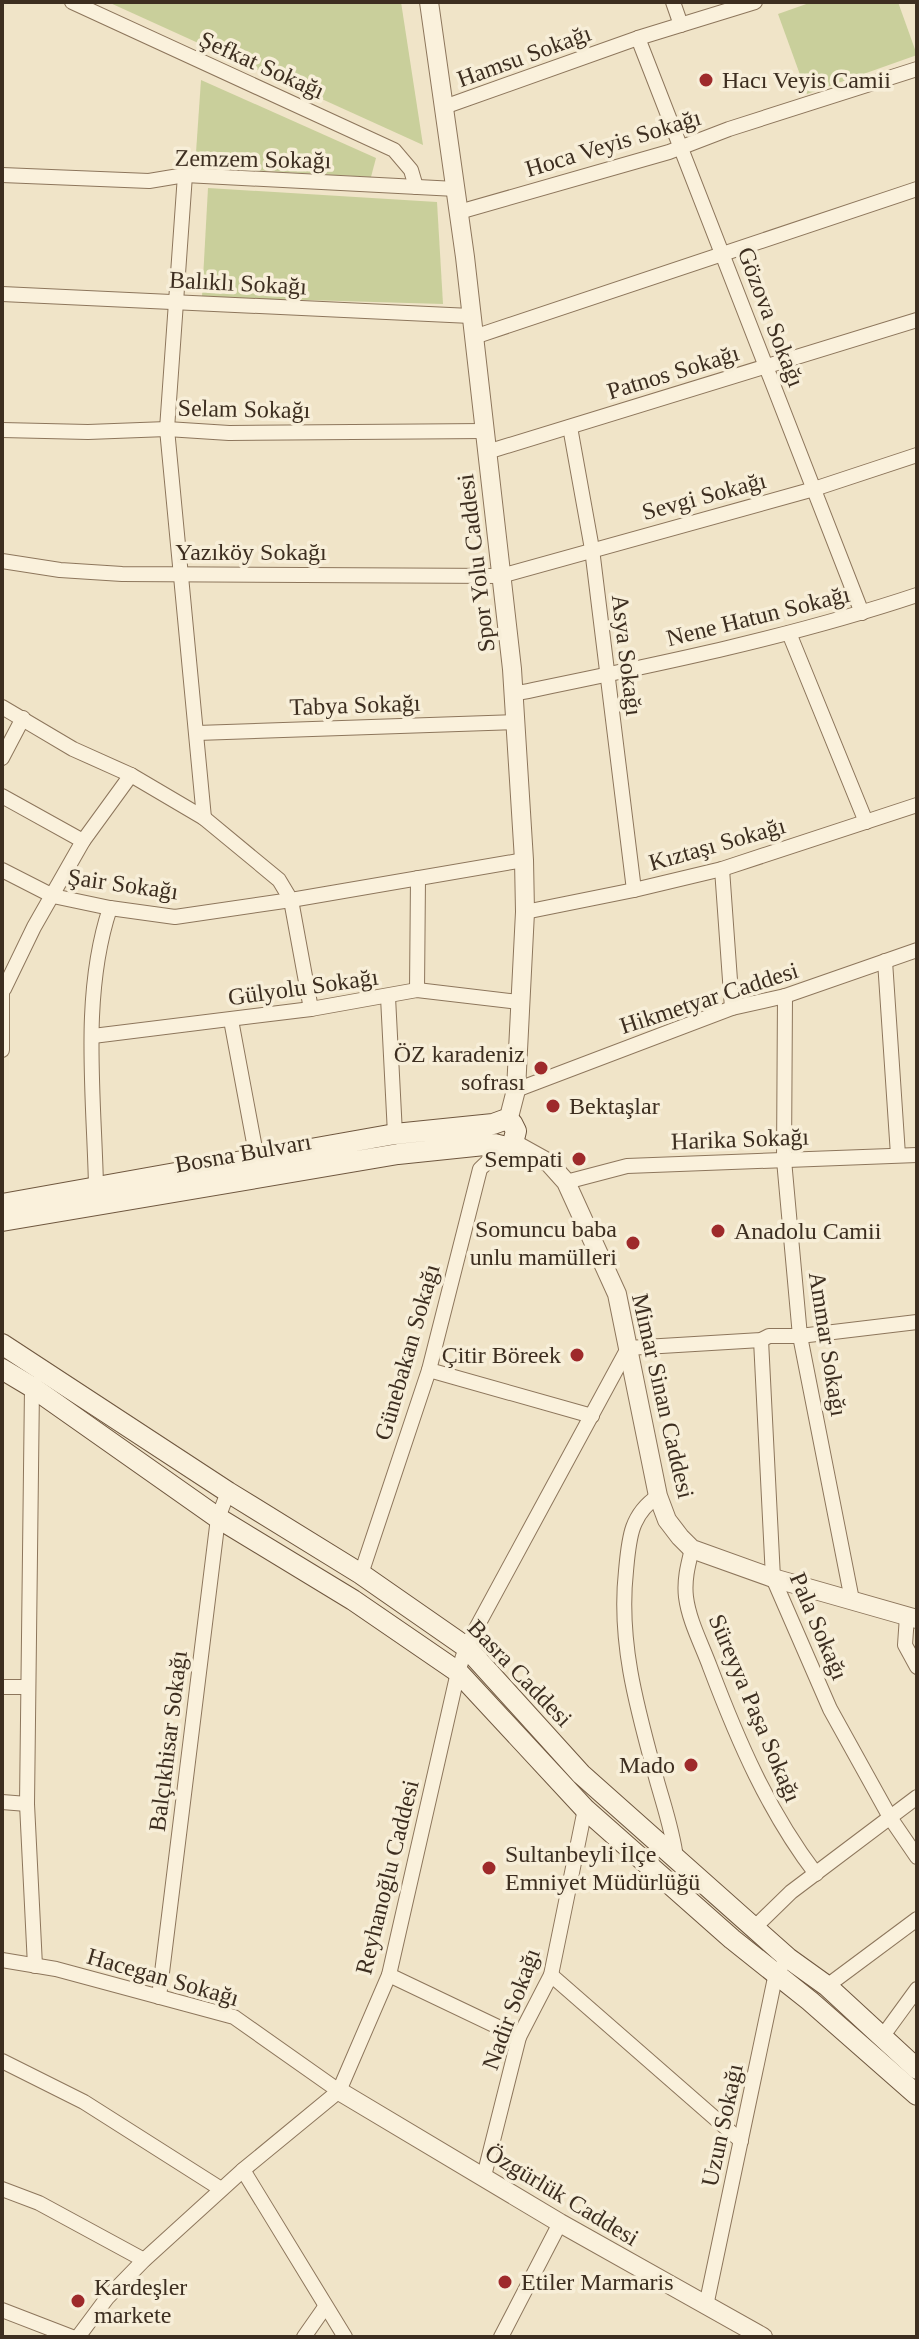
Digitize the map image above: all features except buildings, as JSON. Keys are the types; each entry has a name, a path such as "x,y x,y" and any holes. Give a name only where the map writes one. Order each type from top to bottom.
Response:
{"main road":[{"name":"Bosna Bulvarı","path":"2,1204 395,1134 502,1136"},
{"name":"Bosna Bulvarı","path":"2,1221 502,1136"},
{"name":"Basra Caddesi","path":"2,1344 228,1492 361,1574 466,1647 581,1774 754,1928 782,1966 917,2095"},
{"name":"Basra Caddesi","path":"2,1369 218,1518 353,1600 458,1672 585,1809 732,1939 827,1986 917,2069"}],"street":[{"name":"Şefkat Sokağı","path":"72,2 394,150 411,170 416,187"},
{"name":"Spor Yolu Caddesi","path":"429,2 456,189 485,431 513,694 524,860 525,912 516,1090 502,1136"},
{"path":"673,2 681,25"},
{"name":"Hamsu Sokağı","path":"444,107 638,38 755,2"},
{"name":"Gözova Sokağı","path":"638,38 862,613"},
{"name":"Hoca Veyis Sokağı","path":"459,212 682,147 917,69"},
{"name":"Zemzem Sokağı","path":"2,175 149,181 185,175 456,189"},
{"path":"185,175 167,429 204,818"},
{"path":"474,337 917,189"},
{"name":"Balıklı Sokağı","path":"2,294 471,316"},
{"name":"Patnos Sokağı","path":"487,452 917,320"},
{"name":"Asya Sokağı","path":"570,427 592,549 634,890"},
{"name":"Selam Sokağı","path":"2,430 88,432 167,429 229,433 485,431"},
{"name":"Sevgi Sokağı","path":"501,576 814,489 917,455"},
{"name":"Yazıköy Sokağı","path":"2,561 60,570 181,574 501,576"},
{"name":"Nene Hatun Sokağı","path":"513,694 789,633 917,595"},
{"path":"789,633 866,822"},
{"path":"2,707 73,749 131,775 204,818 279,880 291,900 311,1009"},
{"path":"2,758 23,718"},
{"name":"Tabya Sokağı","path":"197,733 515,722"},
{"path":"2,1050 3,987 83,841 131,775"},
{"path":"2,796 83,841"},
{"name":"Kıztaşı Sokağı","path":"525,912 722,869 917,805"},
{"name":"Şair Sokağı","path":"2,870 53,896 175,917 524,860"},
{"path":"722,869 732,1008"},
{"path":"417,990 418,878"},
{"path":"96,1186 93,1036 99,941 110,908"},
{"name":"Hikmetyar Caddesi","path":"516,1090 732,1008 785,996 917,950"},
{"path":"885,961 898,1155"},
{"name":"Gülyolu Sokağı","path":"93,1036 311,1009 417,990 519,1002"},
{"name":"Ammar Sokağı","path":"785,996 784,1160 800,1336 852,1600"},
{"path":"388,997 395,1134"},
{"path":"231,1020 257,1159"},
{"name":"Mimar Sinan Caddesi","path":"502,1136 549,1163 566,1182 617,1294 658,1496 667,1520 692,1549"},
{"name":"Günebakan Sokağı","path":"361,1574 429,1370 480,1169 502,1136"},
{"name":"Harika Sokağı","path":"566,1182 627,1166 917,1155"},
{"path":"628,1348 761,1340 769,1336 800,1336 917,1322"},
{"name":"Pala Sokağı","path":"761,1340 773,1578 830,1709 891,1819 917,1857"},
{"name":"Reyhanoğlu Caddesi","path":"75,2337 144,2260 221,2189 339,2091 389,1975 466,1647 628,1348"},
{"path":"35,1966 27,1804 27,1687 32,1387 44,1369"},
{"path":"429,1370 592,1416"},
{"name":"Balçıkhisar Sokağı","path":"159,1997 218,1518 228,1492"},
{"path":"658,1496 645,1505 631,1530 623,1593 624,1617 632,1685 676,1858"},
{"path":"692,1549 773,1578 912,1618 904,1626 905,1645 917,1667"},
{"name":"Süreyya Paşa Sokağı","path":"692,1549 686,1600 724,1704 770,1806 816,1874"},
{"path":"2,1687 27,1687"},
{"path":"754,1928 791,1892 917,1797"},
{"path":"2,1802 27,1804"},
{"name":"Nadir Sokağı","path":"484,2176 519,2037 551,1975 585,1809"},
{"path":"827,1986 917,1919"},
{"name":"Hacegan Sokağı","path":"2,1960 56,1969 234,2017 339,2091"},
{"name":"Uzun Sokağı","path":"706,2306 782,1966"},
{"path":"389,1975 519,2037"},
{"path":"551,1975 741,2141"},
{"path":"882,2037 917,1989"},
{"path":"2,2061 84,2102 221,2189"},
{"name":"Özgürlük Caddesi","path":"339,2091 560,2223 763,2337"},
{"path":"243,2170 345,2337"},
{"path":"2,2189 39,2203 144,2260"},
{"path":"501,2337 560,2223"},
{"path":"304,2337 325,2307"},
{"path":"2,2310 75,2337"}],"green space":[{"path":"108,2 401,2 423,145"},
{"path":"812,2 898,2 917,55 807,94 778,14"},
{"path":"201,80 376,158 371,177 195,167"},
{"path":"208,188 437,202 443,304 202,297"}],"place":[{"name":"Hacı Veyis Camii","path":"706,80"},
{"name":"ÖZ karadeniz sofrası","path":"541,1068"},
{"name":"Bektaşlar","path":"553,1106"},
{"name":"Sempati","path":"579,1159"},
{"name":"Anadolu Camii","path":"718,1231"},
{"name":"Somuncu baba unlu mamülleri","path":"633,1243"},
{"name":"Çitir Böreek","path":"577,1355"},
{"name":"Mado","path":"691,1765"},
{"name":"Sultanbeyli İlçe Emniyet Müdürlüğü","path":"489,1868"},
{"name":"Etiler Marmaris","path":"505,2282"},
{"name":"Kardeşler markete","path":"78,2301"}]}
